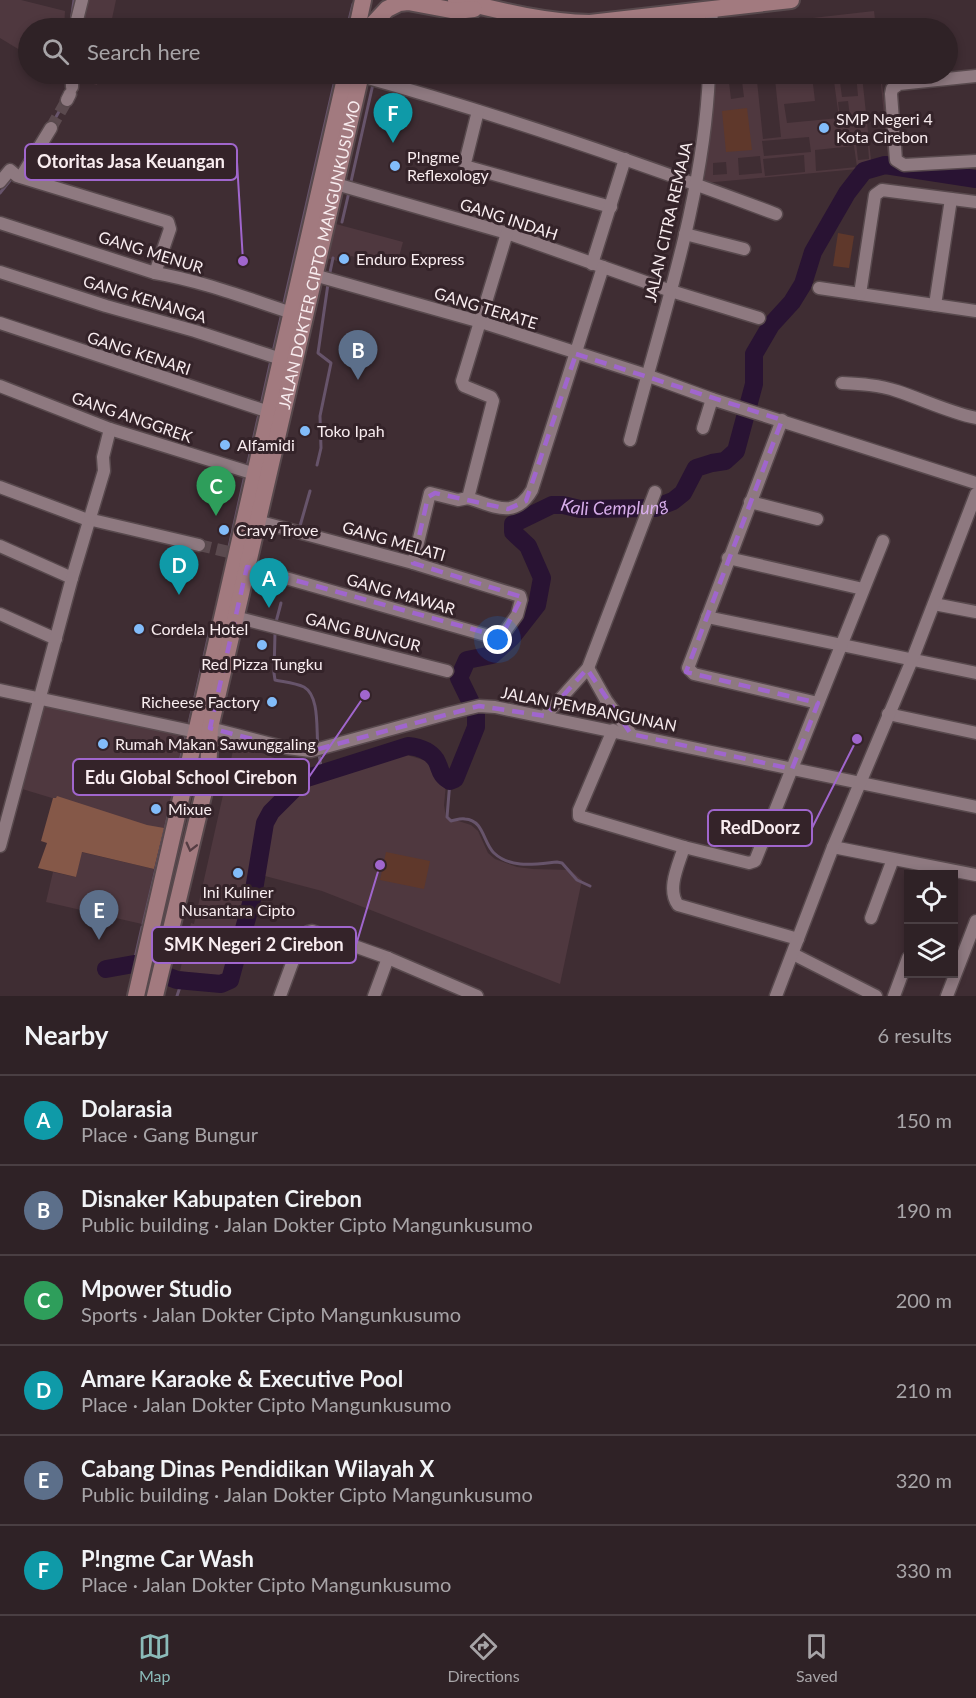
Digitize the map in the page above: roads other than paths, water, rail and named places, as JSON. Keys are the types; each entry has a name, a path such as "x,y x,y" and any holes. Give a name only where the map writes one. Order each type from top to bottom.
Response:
{"main road":[{"path":"363,0 368,18"},
{"path":"373,18 379,0"},
{"path":"456,0 480,3 544,18"},
{"path":"637,18 712,10 757,2 792,0"},
{"path":"378,18 393,6 408,2 456,11 480,3"},
{"name":"JALAN DOKTER CIPTO MANGUNKUSUMO","path":"136,996 203,730 235,617 237,558 258,521 257,486 269,412 292,313 356,84"},
{"name":"JALAN DOKTER CIPTO MANGUNKUSUMO","path":"157,991 208,776 203,730 237,558 257,486 324,278 344,187 358,84"}],"street":[{"path":"78,18 82,0"},
{"path":"712,10 712,18"},
{"path":"958,78 976,76"},
{"path":"390,84 625,159 777,214"},
{"name":"JALAN CITRA REMAJA","path":"630,441 646,375 671,291 696,184 708,84"},
{"path":"899,84 892,89 891,94 898,163 904,165 976,161"},
{"path":"478,111 465,162 468,167 611,207"},
{"path":"16,174 51,128"},
{"path":"413,563 430,494 458,500 468,498 508,509 520,506 532,490 576,354 611,207 625,159"},
{"path":"0,182 10,170 16,174 168,222 170,226 155,273"},
{"name":"GANG INDAH","path":"344,187 507,233 671,291 759,318"},
{"path":"860,294 874,195 882,190 976,202"},
{"path":"935,305 951,199"},
{"name":"GANG MENUR","path":"0,223 155,273 175,276 292,313"},
{"path":"468,498 493,400 462,384 507,233"},
{"path":"684,234 744,249"},
{"name":"GANG KENANGA","path":"0,272 281,359"},
{"name":"GANG TERATE","path":"324,278 481,322 646,375"},
{"path":"819,288 976,311"},
{"name":"GANG KENARI","path":"0,323 269,412"},
{"path":"646,375 712,399 976,483"},
{"path":"842,383 868,384 896,391 933,406 976,418"},
{"name":"GANG ANGGREK","path":"0,386 257,486"},
{"path":"703,428 712,399"},
{"path":"782,420 688,666 691,673 818,703"},
{"path":"0,846 4,810 40,699 88,520 104,471 104,457 110,429"},
{"path":"0,487 88,520 199,545"},
{"path":"776,996 833,847 912,660 976,494"},
{"path":"750,502 817,519"},
{"path":"545,716 588,668 652,503"},
{"name":"GANG MELATI","path":"258,521 413,563 520,596"},
{"path":"613,730 579,810 579,816 684,847 749,863 755,861 883,541"},
{"path":"0,546 72,578"},
{"name":"GANG MAWAR","path":"237,558 489,636 502,636 517,614 522,599 520,596"},
{"path":"728,558 863,589"},
{"path":"934,604 976,612"},
{"path":"0,614 56,639"},
{"name":"GANG BUNGUR","path":"235,617 447,671"},
{"path":"707,617 976,673"},
{"path":"588,668 606,700 631,734"},
{"name":"JALAN PEMBANGUNAN","path":"0,690 311,751 450,713 479,706 495,706 976,807"},
{"path":"888,714 976,733"},
{"path":"684,847 673,885 673,894 678,905 798,939"},
{"path":"833,847 934,870"},
{"path":"871,918 893,859"},
{"path":"958,873 976,875"},
{"path":"947,996 976,921"},
{"path":"280,996 301,939 308,932 316,932 388,958 458,992 477,996"},
{"path":"793,954 876,996"},
{"path":"374,996 388,958"},
{"path":"894,996 904,971"}],"waterway":[{"path":"72,18 74,0"},
{"path":"350,18 353,4"},
{"path":"283,307 334,84"},
{"path":"350,186 373,84"},
{"path":"52,124 65,101"},
{"name":"Kali Cemplung","path":"106,969 134,964 177,980 221,984 230,980 253,896 265,823 271,812 304,779 408,746 420,748 430,754 436,760 444,776 450,781 455,779 476,727 476,713 459,678 467,660 492,655 512,637 537,605 542,578 528,546 513,532 513,524 552,505 580,509 655,508 673,501 683,493 696,468 725,461 736,451 754,384 754,354 771,325 792,302 803,284 813,252 847,193 864,171 885,165 976,179"},
{"path":"0,193 12,178"},
{"path":"342,222 349,192"},
{"path":"329,277 333,258"},
{"path":"317,465 321,448 320,416 331,363 318,353 328,284"},
{"path":"273,352 282,313"},
{"path":"261,405 271,360"},
{"path":"247,467 259,414"},
{"path":"229,547 245,475"},
{"path":"300,526 310,491"},
{"path":"276,622 281,603"},
{"path":"188,728 211,625"},
{"name":"Kali Cemplung","path":"275,633 275,680 304,687 313,698 318,747"},
{"path":"175,785 186,734"},
{"name":"Kali Cemplung","path":"319,754 322,773"},
{"path":"450,781 447,817 451,821 463,819 476,823 490,849 501,858 524,864 562,863 577,880 590,886"},
{"path":"143,924 174,791"},
{"path":"132,971 142,927"},
{"name":"Kali Cemplung","path":"177,996 182,981"}],"tunnel":[{"path":"51,128 67,100"},
{"path":"199,545 229,552"}],"place":[{"name":"SMP Negeri 4 Kota Cirebon","path":"824,128"},
{"name":"P!ngme Car Wash","path":"393,143"},
{"name":"P!ngme Reflexology","path":"395,166"},
{"name":"Enduro Express","path":"344,259"},
{"name":"Otoritas Jasa Keuangan","path":"243,261"},
{"name":"Disnaker Kabupaten Cirebon","path":"358,380"},
{"name":"Toko Ipah","path":"305,431"},
{"name":"Alfamidi","path":"225,445"},
{"name":"Mpower Studio","path":"216,516"},
{"name":"Cravy Trove","path":"224,530"},
{"name":"Amare Karaoke & Executive Pool","path":"179,595"},
{"name":"Dolarasia","path":"269,608"},
{"name":"Cordela Hotel","path":"139,629"},
{"name":"Red Pizza Tungku","path":"262,645"},
{"name":"Edu Global School Cirebon","path":"365,695"},
{"name":"Richeese Factory","path":"272,702"},
{"name":"RedDoorz","path":"857,739"},
{"name":"Rumah Makan Sawunggaling","path":"103,744"},
{"name":"Mixue","path":"156,809"},
{"name":"SMK Negeri 2 Cirebon","path":"380,865"},
{"name":"Ini Kuliner Nusantara Cipto","path":"238,873"},
{"name":"Cabang Dinas Pendidikan Wilayah X","path":"99,940"}]}
